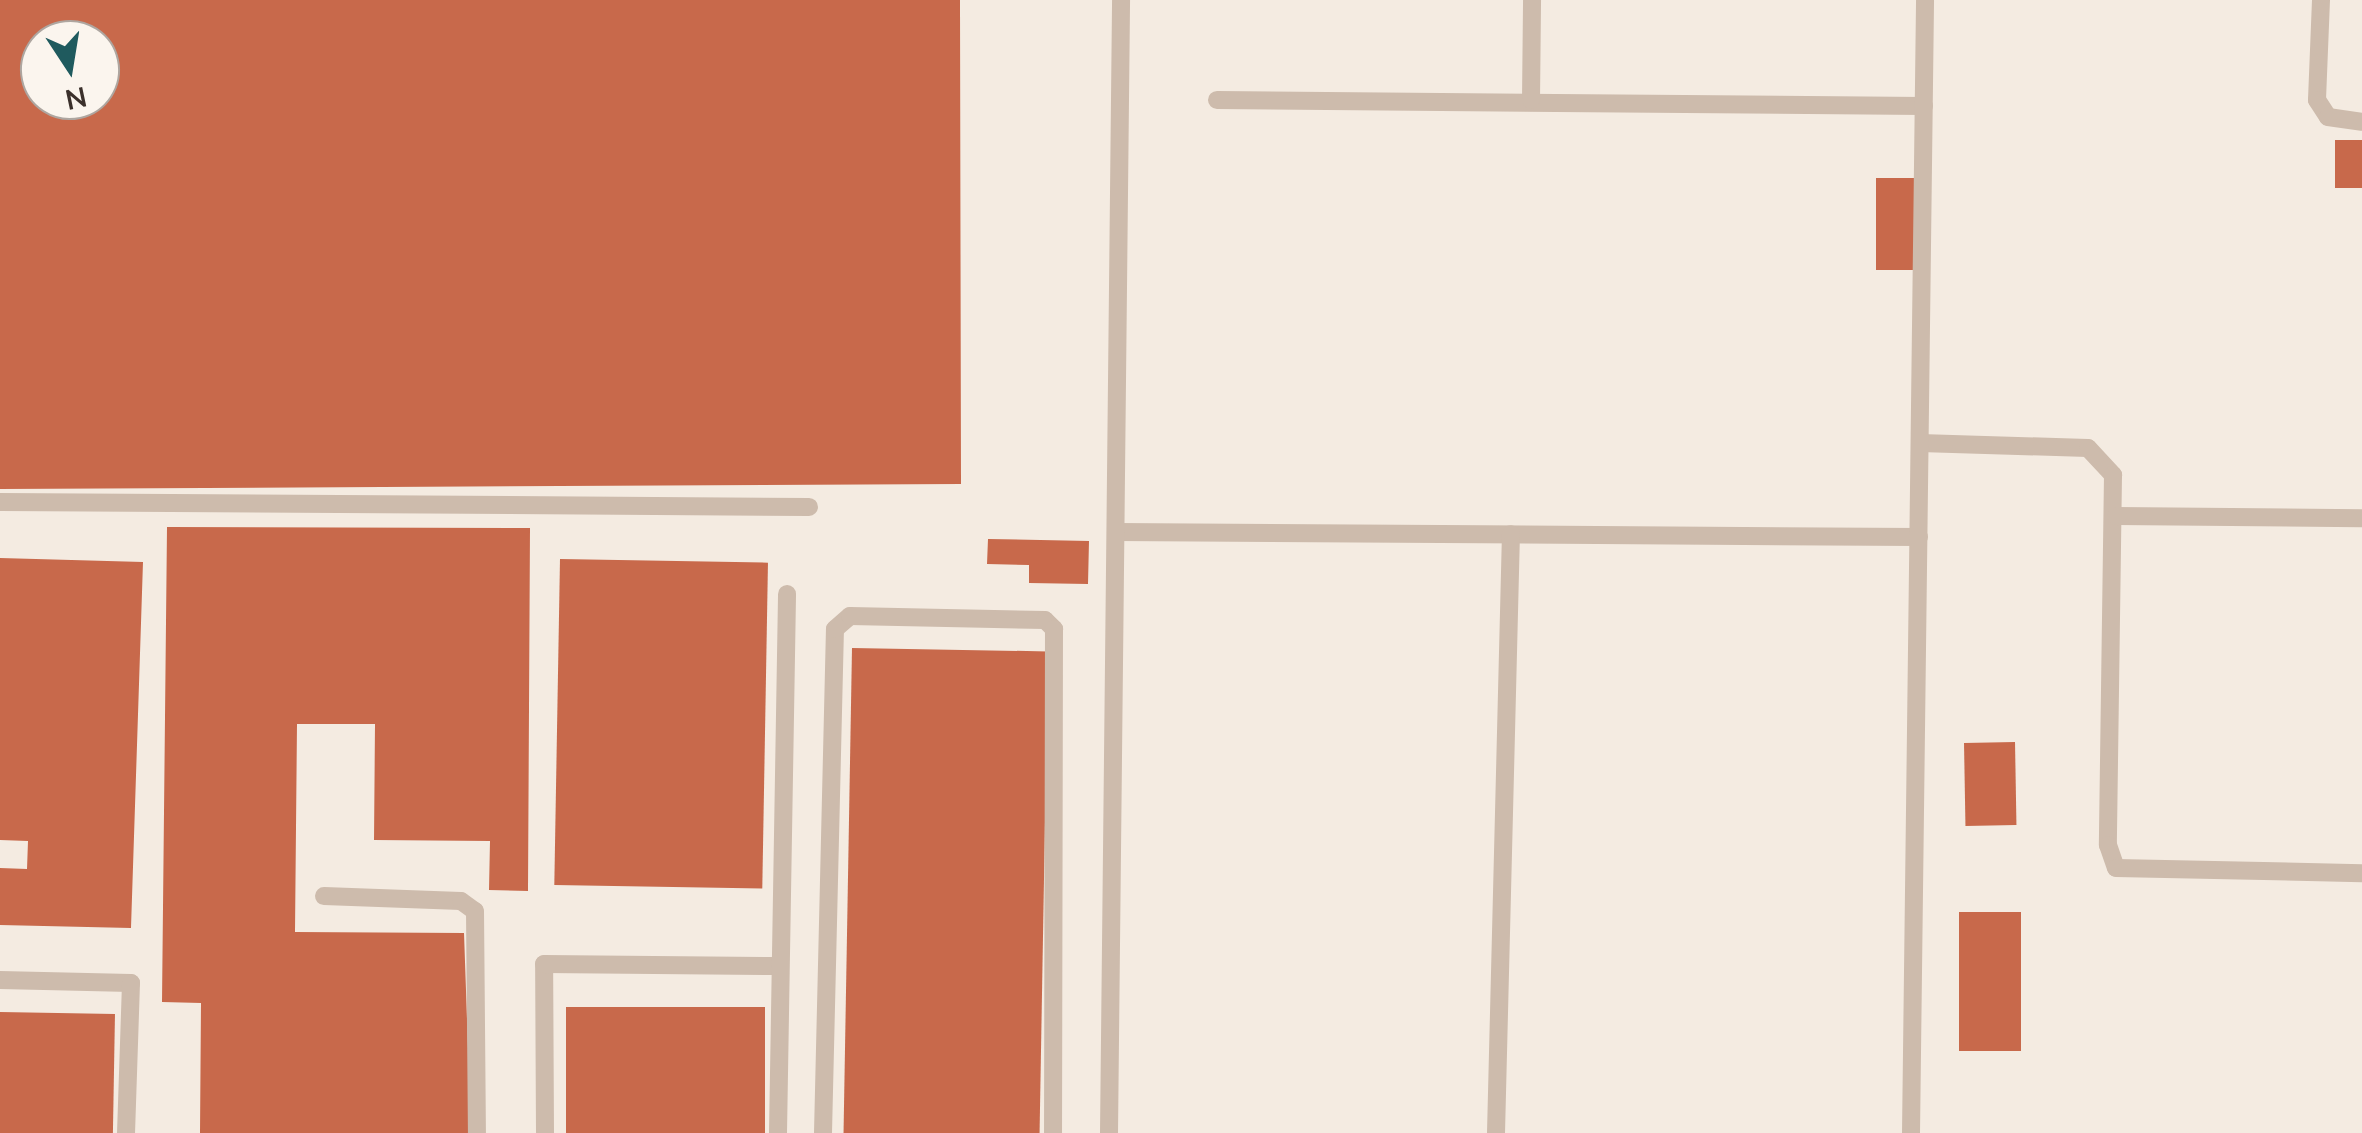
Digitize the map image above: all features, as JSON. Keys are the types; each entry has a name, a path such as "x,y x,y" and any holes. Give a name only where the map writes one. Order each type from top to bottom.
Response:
{"lane":[{"path":"1109,1133 1120,0"},
{"path":"1530,100 1532,0"},
{"path":"1911,1133 1925,0"},
{"path":"2321,0 2317,100 2328,116 2362,122"},
{"path":"1217,100 1924,106"},
{"path":"1920,443 2088,448 2114,475 2109,858 2128,871 2362,873"},
{"path":"0,502 810,507"},
{"path":"2116,516 2362,518"},
{"path":"1116,532 1919,537"},
{"path":"1496,1133 1511,534"},
{"path":"778,1133 788,594"},
{"path":"824,1133 835,630 850,616 1045,620 1054,629 1053,1133"},
{"path":"324,896 461,901 476,911 477,1133"},
{"path":"545,1133 544,964 780,966"},
{"path":"0,980 131,983 126,1133"}],"building":[{"path":"0,0 960,0 961,484 0,489"},
{"path":"2335,140 2362,140 2362,188 2335,188"},
{"path":"1876,178 1916,178 1916,270 1876,270"},
{"path":"167,527 530,528 528,891 489,890 490,841 374,840 375,724 297,724 295,932 464,933 471,1133 200,1133 201,1003 162,1002"},
{"path":"988,539 1089,541 1088,584 1029,583 1029,565 987,564"},
{"path":"0,558 143,562 131,928 0,925 0,868 27,869 28,841 0,840"},
{"path":"560,559 768,563 762,889 554,885"},
{"path":"852,648 1048,651 1040,1133 844,1133"},
{"path":"2015,742 2016,825 1965,826 1964,743"},
{"path":"1959,912 2021,912 2021,1051 1959,1051"},
{"path":"566,1007 765,1007 765,1133 566,1133"},
{"path":"0,1012 115,1014 113,1133 0,1133"}]}
